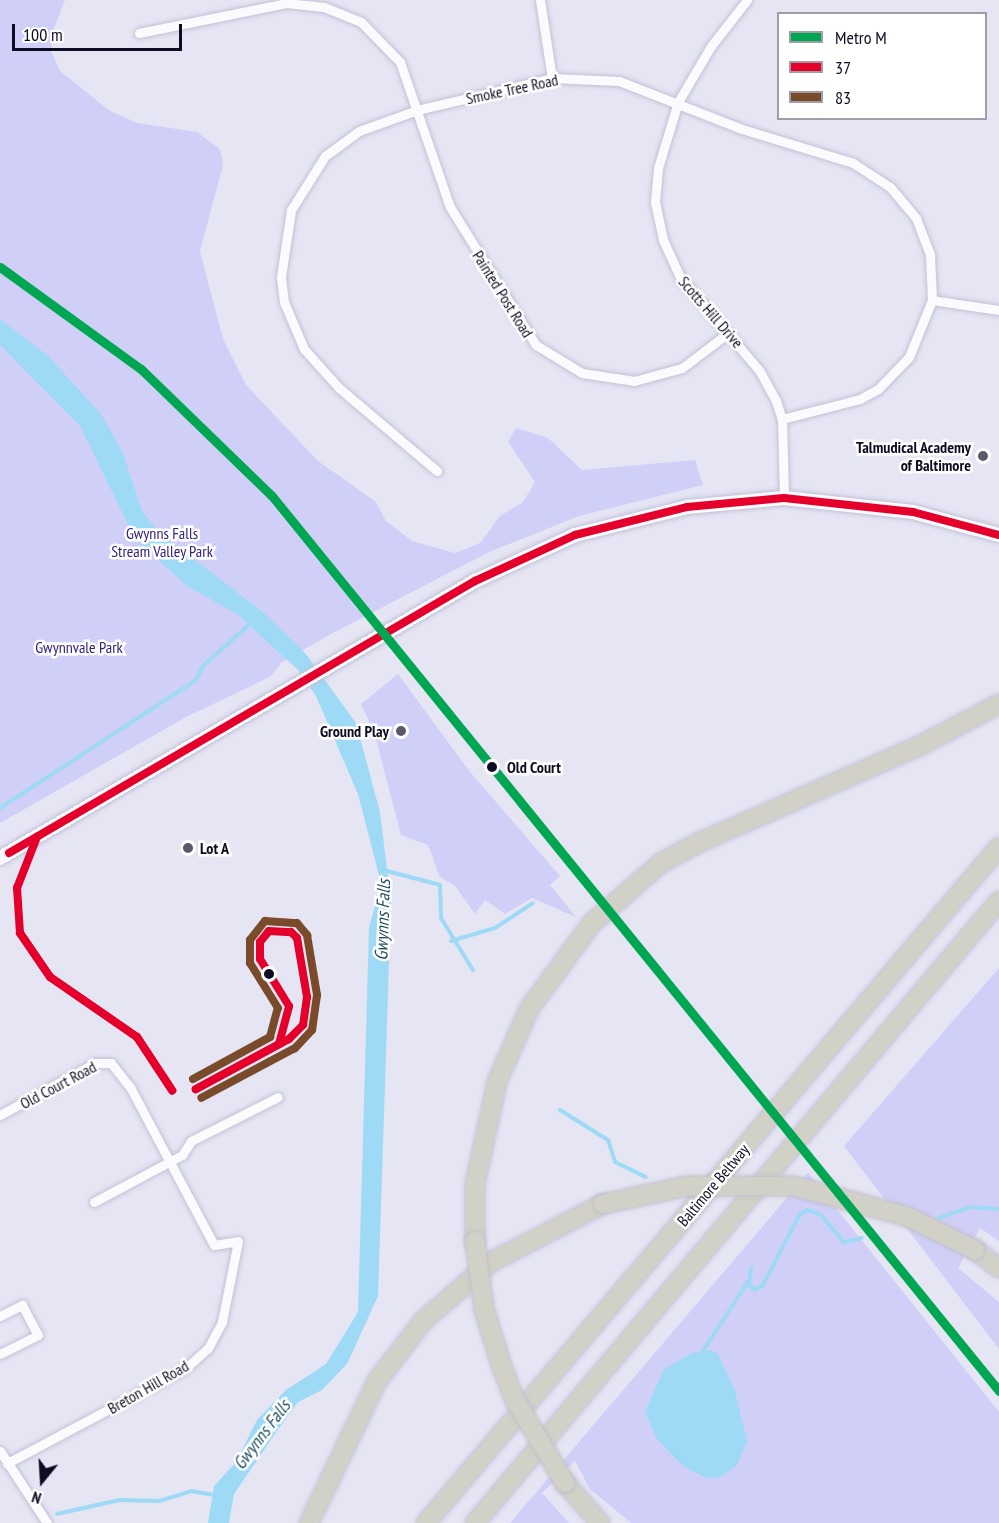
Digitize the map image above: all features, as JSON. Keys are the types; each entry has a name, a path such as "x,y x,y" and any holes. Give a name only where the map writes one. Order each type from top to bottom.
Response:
{"highway":[{"path":"600,1523 565,1483 535,1438 502,1367 484,1309 475,1241 476,1176 496,1082 529,1009 572,945 661,863 757,813 923,744 999,704"},
{"name":"Baltimore Beltway","path":"426,1523 999,847"},
{"name":"Baltimore Beltway","path":"475,1523 827,1102 999,901"},
{"path":"309,1523 377,1381 423,1321 499,1257 603,1204 688,1186 794,1186 906,1216 975,1250 999,1268"}],"main road":[{"path":"0,858 433,605 506,564 575,535 687,507 784,498 913,512 999,535"}],"street":[{"path":"540,0 552,78"},
{"name":"Scotts Hill Drive","path":"747,0 704,55 678,102 658,168 658,223 680,277 759,369 782,419 784,498"},
{"name":"Painted Post Road","path":"140,33 270,4 324,7 361,22 390,48 408,79 450,207 515,320 549,356 597,378 634,381 682,368 728,333"},
{"name":"Smoke Tree Road","path":"437,471 321,371 291,325 280,277 286,226 311,173 359,131 417,110 552,78 619,81 678,102 742,129 853,163 890,187 925,235 932,300 914,348 878,389 839,407 782,419"},
{"path":"932,300 999,310"},
{"name":"Old Court Road","path":"0,1115 95,1063 111,1063 171,1161"},
{"path":"94,1202 171,1161 191,1141 278,1097"},
{"name":"Breton Hill Road","path":"7,1463 186,1368 216,1334 233,1283 238,1241 214,1245 171,1161"},
{"path":"0,1316 22,1305 38,1335 0,1354"},
{"path":"0,1451 47,1523"}],"green space":[{"name":"Gwynns Falls Stream Valley Park","path":"0,0 65,0 53,31 51,51 60,71 110,111 137,123 197,132 220,149 223,165 200,251 223,339 246,385 318,461 376,502 386,521 412,541 455,553 480,543 500,516 523,502 535,482 508,442 516,428 548,438 582,470 695,460 703,485 579,516 489,552 329,635 281,663 270,677 186,717 0,823"},
{"path":"398,674 470,772 560,876 550,885 576,917 532,898 505,914 485,900 475,914 455,886 440,877 428,845 401,835 375,735 361,704"},
{"path":"999,968 999,1241 980,1228 958,1268 999,1302 999,1349 844,1146"},
{"path":"808,1173 999,1412 999,1523 631,1523 590,1489 575,1461 542,1493 569,1523 510,1523"}],"water":[{"name":"Gwynns Falls","path":"0,319 48,356 101,414 123,453 142,511 160,533 265,614 306,654 356,723 380,812 391,901 378,1296 347,1364 322,1390 298,1402 234,1494 229,1523 208,1523 214,1486 236,1462 257,1420 286,1390 326,1364 358,1312 369,928 381,883 358,794 316,696 298,670 237,614 187,586 135,539 80,426 0,345"},
{"path":"710,1350 718,1354 735,1391 747,1441 737,1465 721,1477 706,1478 683,1466 657,1439 645,1412 664,1369 692,1353"}],"waterway":[{"path":"0,808 195,681 204,665 251,623"},
{"path":"387,871 440,885 441,918 473,970"},
{"path":"451,941 495,928 533,903"},
{"path":"560,1110 608,1140 615,1162 646,1177"},
{"path":"939,1218 971,1207 999,1209"},
{"path":"751,1269 749,1285 755,1290 763,1285 800,1214 808,1210 821,1215 844,1242 862,1238"},
{"path":"703,1351 749,1280"},
{"path":"57,1514 119,1500 159,1501 191,1491 213,1495"}],"metro line":[{"name":"M","path":"0,267 141,369 272,496 999,1391"}],"transit line":[{"name":"37","path":"9,853 475,581 575,535 687,507 784,498 913,512 999,535"},
{"name":"37","path":"20,933 17,888 37,837"},
{"name":"83","path":"193,1079 270,1037 278,1008 250,963 250,940 265,921 297,923 307,935 317,995 312,1030 295,1048 201,1098"},
{"name":"37","path":"269,931 291,932 297,938 307,997 303,1025 289,1039 196,1089 279,1044 289,1006 260,959 260,942 269,931"},
{"name":"37","path":"20,933 50,977"},
{"name":"37","path":"20,933 50,977"},
{"name":"37","path":"50,977 137,1037"},
{"name":"37","path":"50,977 137,1037"},
{"name":"37","path":"137,1037 172,1090"},
{"name":"37","path":"137,1037 172,1090"}],"place":[{"name":"Talmudical Academy of Baltimore","path":"983,456"},
{"name":"Ground Play","path":"401,731"},
{"name":"Old Court","path":"492,767"},
{"name":"Lot A","path":"188,848"}],"park label":[{"name":"Gwynnvale Park","path":"79,647"}]}
